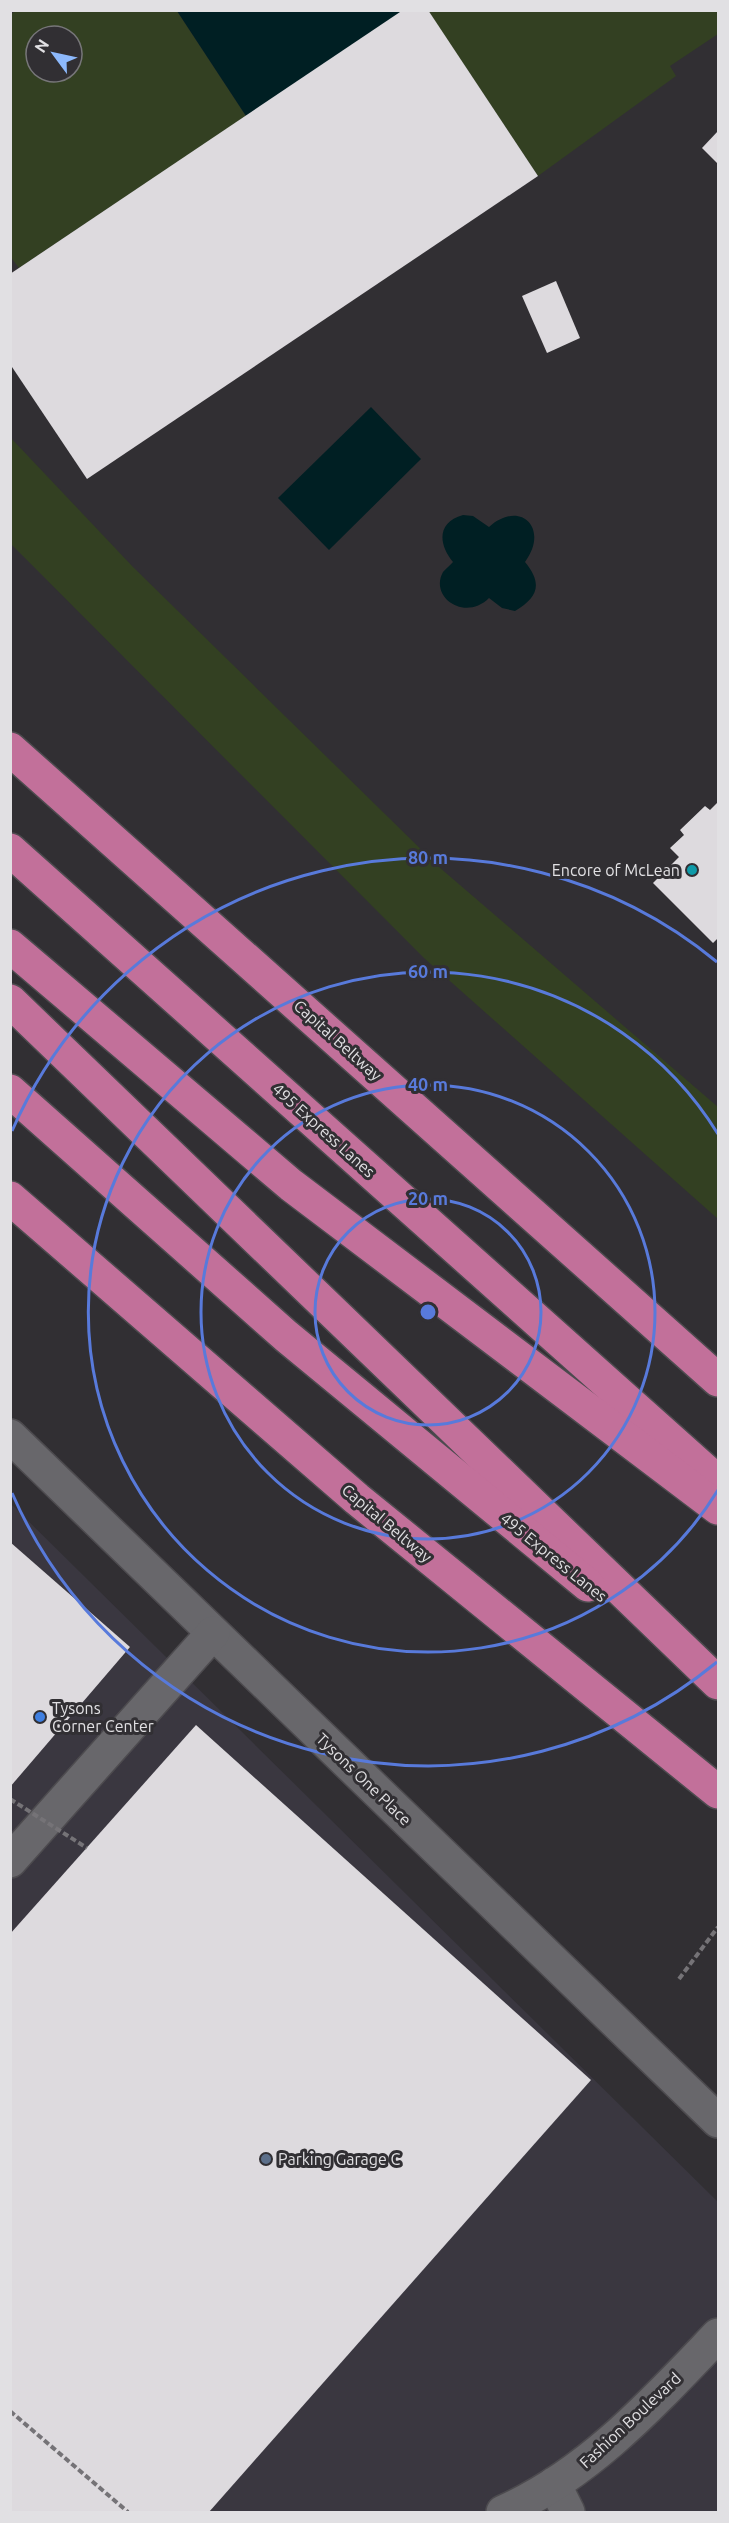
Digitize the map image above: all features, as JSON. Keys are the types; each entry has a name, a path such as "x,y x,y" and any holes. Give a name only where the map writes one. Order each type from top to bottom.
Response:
{"highway":[{"name":"Capital Beltway","path":"10,749 718,1380"},
{"name":"495 Express Lanes","path":"10,850 718,1482"},
{"path":"10,946 291,1185 718,1508"},
{"path":"10,1001 718,1683"},
{"name":"495 Express Lanes","path":"10,1091 295,1344 718,1691"},
{"name":"Capital Beltway","path":"10,1198 357,1499 718,1794"},
{"path":"10,1205 48,1232"}],"street":[{"name":"Tysons One Place","path":"10,1436 718,2121"},
{"path":"10,1861 213,1633"},
{"name":"Fashion Boulevard","path":"503,2512 561,2498 612,2442 718,2335"}],"path":[{"path":"10,1799 87,1848"},
{"path":"679,1979 718,1927"},
{"path":"10,2411 128,2512"}],"shaded area":[{"name":"Tysons Corner Center","path":"10,1503 718,2202 718,2512 11,2512"}],"green space":[{"path":"17,10 177,11 246,116 19,268 10,256 10,15"},
{"path":"428,11 718,11 718,34 670,66 676,76 538,176"},
{"path":"10,437 133,567 439,867 718,1107 718,1219 424,958 11,544"}],"water":[{"path":"177,11 403,11 246,116"},
{"path":"371,407 421,459 329,550 278,498"},
{"path":"463,515 473,516 489,527 500,519 511,516 521,517 528,521 533,529 532,550 525,562 534,577 535,590 529,601 515,611 502,608 489,598 480,605 470,608 460,607 445,598 440,581 443,572 453,562 443,541 444,528 454,518"}],"building":[{"path":"403,10 428,10 538,176 87,479 10,364 10,274"},
{"path":"718,131 718,164 702,148"},
{"path":"556,281 580,338 547,353 522,296"},
{"name":"Encore of McLean","path":"718,802 718,938 713,943 653,883 679,857 670,848 684,835 680,830 705,806 710,810"},
{"name":"Tysons Corner Center","path":"10,1542 130,1647 10,1787"},
{"name":"Tysons Corner Center","path":"196,1725 591,2080 209,2512 10,2512 10,1934"}],"place":[{"name":"Encore of McLean","path":"692,870"},
{"name":"Tysons Corner Center","path":"40,1717"},
{"name":"Parking Garage C","path":"266,2159"}]}
